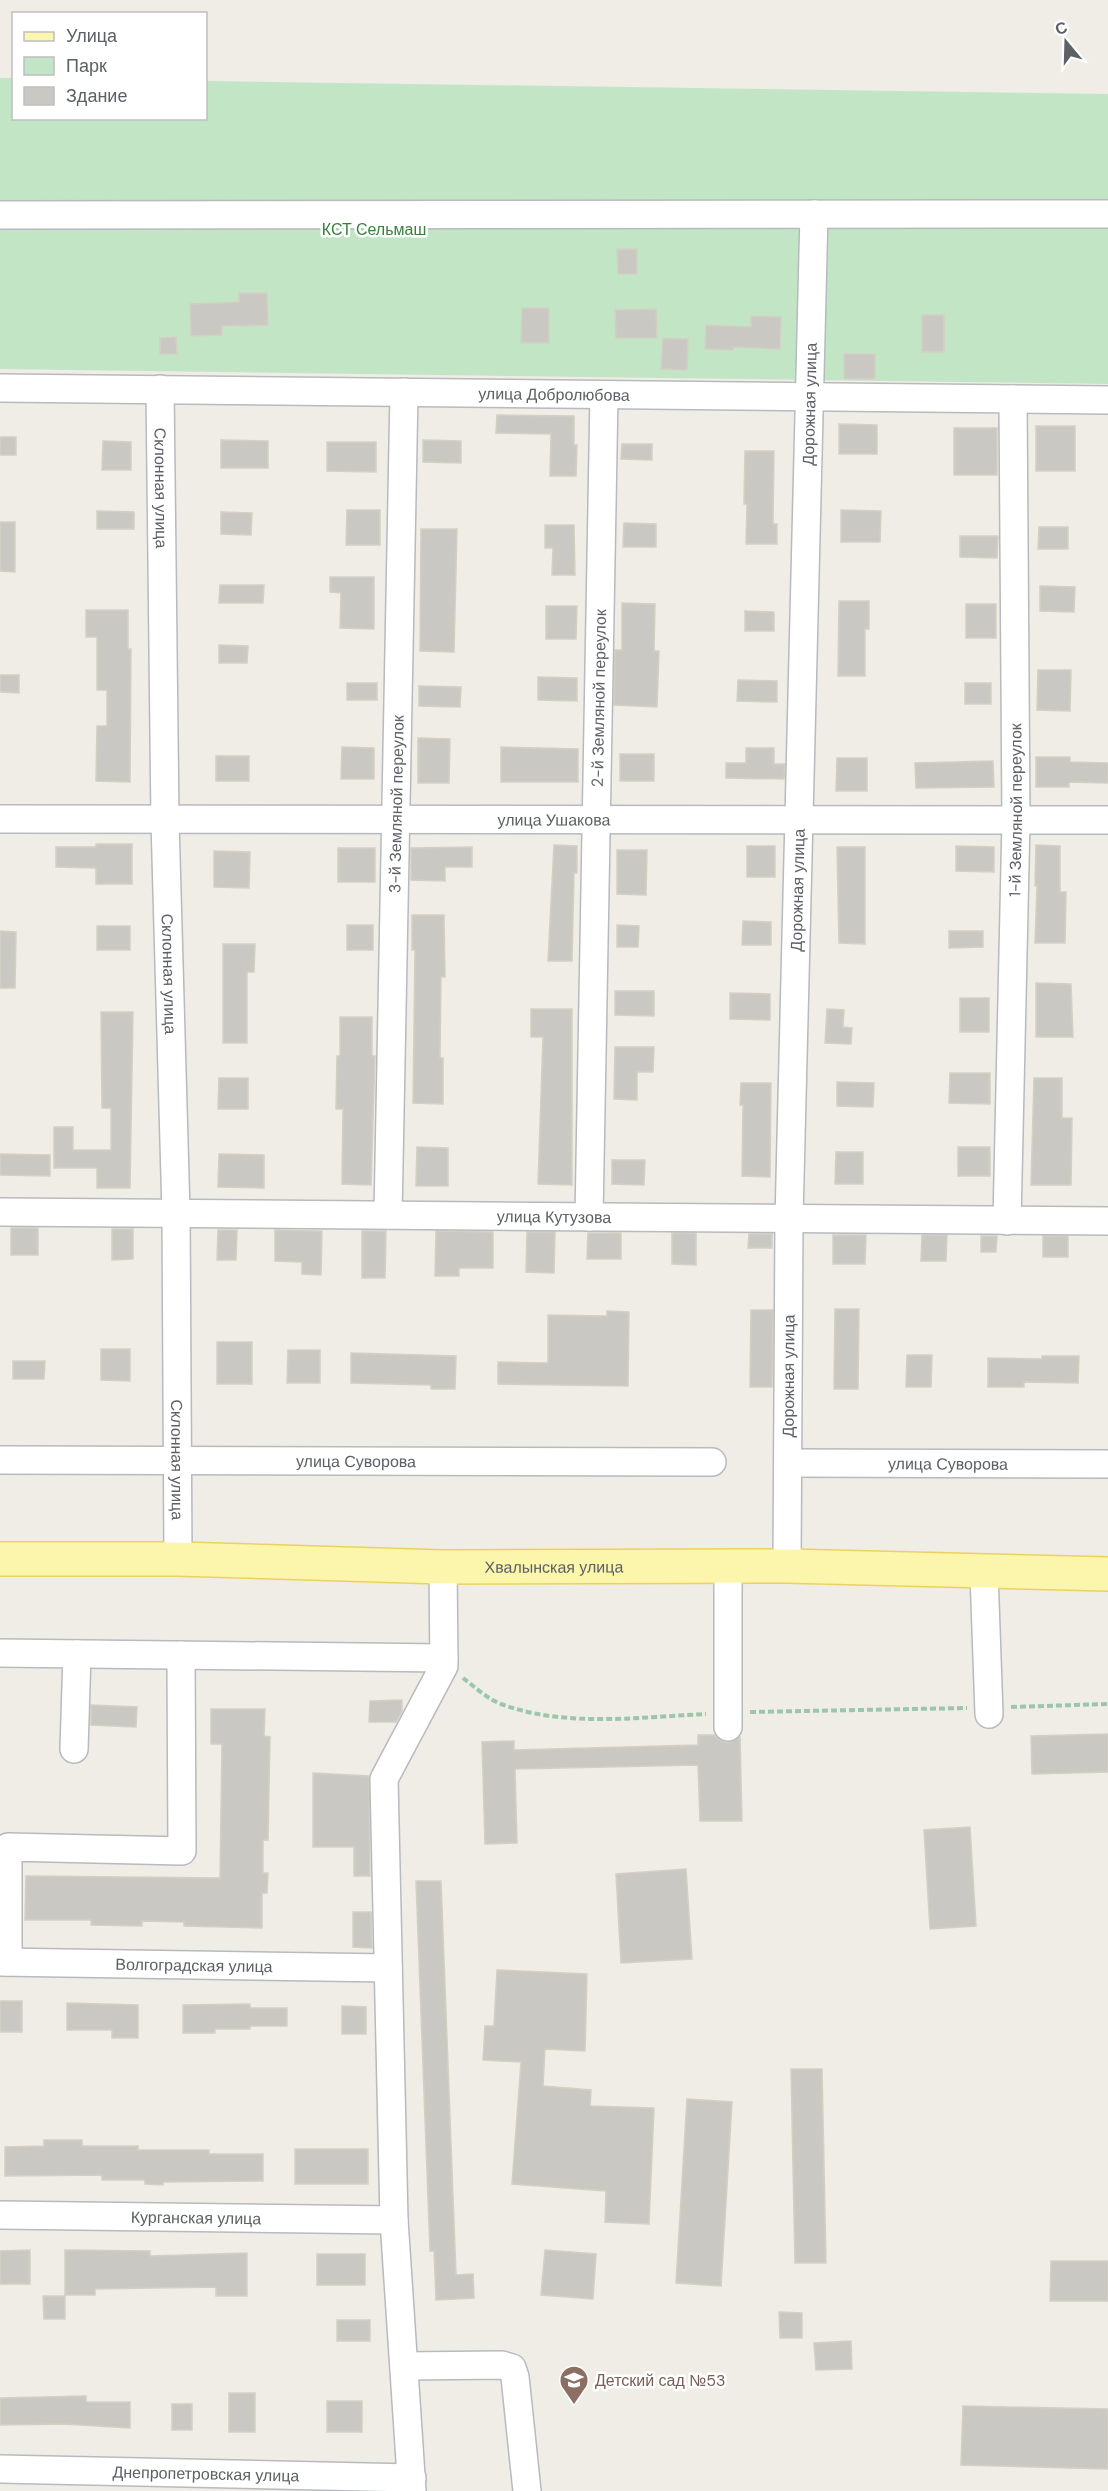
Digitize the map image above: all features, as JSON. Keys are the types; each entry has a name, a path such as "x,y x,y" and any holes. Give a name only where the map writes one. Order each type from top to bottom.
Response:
{"main road":[{"name":"Хвалынская улица","path":"0,1559 178,1559 443,1567 787,1566 984,1573 1108,1574"}],"street":[{"name":"Дорожная улица","path":"787,1566 789,1219 814,214"},
{"path":"0,215 1108,214"},
{"name":"улица Добролюбова","path":"0,388 1108,400"},
{"name":"Склонная улица","path":"160,389 165,821 176,1214 178,1559"},
{"name":"3-й Земляной переулок","path":"388,1215 405,392"},
{"name":"2-й Земляной переулок","path":"589,1217 604,395"},
{"name":"1-й Земляной переулок","path":"1007,1221 1016,820 1012,399"},
{"name":"улица Ушакова","path":"0,819 165,821 1108,820"},
{"name":"улица Кутузова","path":"0,1212 1108,1221"},
{"name":"улица Суворова","path":"0,1460 712,1462"},
{"name":"улица Суворова","path":"788,1463 1108,1464"},
{"path":"728,1566 728,1720"},
{"path":"412,2485 394,2220 384,1779 444,1662 443,1567"},
{"path":"984,1573 989,1711"},
{"path":"0,1653 444,1662"},
{"path":"74,1749 77,1654"},
{"path":"4,1962 8,1847 182,1851 181,1655"},
{"name":"Волгоградская улица","path":"4,1962 388,1968"},
{"name":"Курганская улица","path":"0,2216 394,2220"},
{"path":"404,2366 501,2365 512,2368 527,2491"},
{"name":"Днепропетровская улица","path":"0,2469 412,2485"}],"path":[{"path":"444,1662 499,1703 538,1713 587,1719 728,1720 989,1711 1108,1704"}],"green space":[{"name":"КСТ Сельмаш","path":"0,78 12,78 12,120 207,120 207,81 1108,94 1108,384 0,369"}],"building":[{"path":"617,249 637,249 637,274 618,274"},
{"path":"239,293 267,293 268,325 222,326 222,335 191,336 190,304 239,302"},
{"path":"522,308 549,308 549,343 521,343"},
{"path":"656,309 657,338 616,338 615,310"},
{"path":"922,315 944,315 944,352 922,352"},
{"path":"751,316 781,317 780,349 733,347 733,350 705,349 706,325 751,327"},
{"path":"176,337 177,354 160,354 160,338"},
{"path":"663,338 688,339 687,370 661,369"},
{"path":"844,354 875,354 875,379 844,379"},
{"path":"497,415 574,416 574,445 577,445 576,476 550,476 551,434 496,433"},
{"path":"839,424 877,425 877,454 839,454"},
{"path":"1036,426 1075,426 1075,471 1036,471"},
{"path":"954,428 997,428 997,475 954,475"},
{"path":"0,437 16,437 16,455 0,455"},
{"path":"221,440 268,441 268,468 221,468"},
{"path":"423,440 461,441 461,463 423,462"},
{"path":"103,441 131,442 131,470 102,470"},
{"path":"327,442 376,442 376,472 327,471"},
{"path":"622,444 652,444 652,460 621,459"},
{"path":"745,451 774,451 773,524 777,524 777,544 746,544"},
{"path":"347,510 380,510 380,545 346,545"},
{"path":"841,510 881,511 880,542 841,542"},
{"path":"97,511 134,512 134,529 97,529"},
{"path":"221,512 252,513 251,535 221,534"},
{"path":"0,522 15,522 15,572 0,571"},
{"path":"624,523 656,524 656,547 623,547"},
{"path":"545,525 574,525 575,575 552,575 553,548 545,548"},
{"path":"1039,527 1068,527 1068,549 1038,549"},
{"path":"421,529 457,529 454,652 420,651"},
{"path":"960,536 998,536 997,558 960,557"},
{"path":"330,577 374,577 374,629 340,628 341,593 330,592"},
{"path":"220,585 264,585 263,603 219,603"},
{"path":"1040,586 1075,587 1074,612 1040,611"},
{"path":"839,601 869,601 869,629 865,629 865,676 838,676"},
{"path":"622,603 655,604 654,651 659,651 657,707 614,705 615,650 622,650"},
{"path":"966,604 996,604 996,638 966,638"},
{"path":"546,606 577,606 576,639 546,639"},
{"path":"86,610 128,610 128,649 131,649 130,782 96,781 97,726 107,726 107,690 97,690 97,637 86,637"},
{"path":"745,611 774,612 774,631 745,631"},
{"path":"219,645 248,646 247,663 219,663"},
{"path":"1038,670 1071,670 1070,711 1037,710"},
{"path":"0,675 19,675 19,693 0,692"},
{"path":"538,677 577,678 577,701 538,700"},
{"path":"738,680 777,681 777,702 737,701"},
{"path":"347,683 377,683 377,700 347,700"},
{"path":"965,683 991,683 991,704 965,704"},
{"path":"419,686 461,687 460,707 419,706"},
{"path":"418,738 450,739 449,783 418,783"},
{"path":"342,747 374,748 374,779 341,779"},
{"path":"501,747 578,749 578,782 501,782"},
{"path":"746,748 774,748 774,764 785,764 784,779 726,778 726,763 746,763"},
{"path":"620,754 654,754 654,781 620,781"},
{"path":"216,756 249,756 249,781 216,781"},
{"path":"1036,757 1070,757 1070,762 1108,763 1108,783 1069,782 1069,787 1036,787"},
{"path":"837,758 867,758 867,791 836,791"},
{"path":"993,761 994,787 916,788 915,763"},
{"path":"96,844 132,844 132,884 96,884 96,868 56,867 56,847 96,847"},
{"path":"554,845 577,846 577,873 574,873 572,961 548,961"},
{"path":"1036,845 1060,846 1060,892 1066,892 1065,943 1035,943"},
{"path":"747,846 775,846 775,877 747,877"},
{"path":"956,846 994,847 994,872 956,871"},
{"path":"472,847 472,867 445,867 445,881 411,880 411,848"},
{"path":"837,847 865,847 865,944 839,943"},
{"path":"338,848 375,848 375,882 338,882"},
{"path":"617,850 647,850 646,895 617,894"},
{"path":"214,851 250,852 249,888 214,887"},
{"path":"412,915 444,915 445,977 441,977 440,1058 443,1058 443,1104 413,1103 415,950 412,950"},
{"path":"743,921 771,922 771,945 742,945"},
{"path":"347,925 373,925 373,950 347,950"},
{"path":"617,925 639,926 638,947 617,947"},
{"path":"97,926 130,926 130,950 97,950"},
{"path":"0,931 16,932 15,988 0,988"},
{"path":"949,931 983,931 983,947 949,948"},
{"path":"223,944 255,944 254,972 247,972 247,1043 223,1043"},
{"path":"1036,983 1071,984 1073,1037 1036,1037"},
{"path":"615,991 654,991 654,1016 615,1015"},
{"path":"730,993 770,994 770,1020 730,1019"},
{"path":"960,998 989,998 989,1032 960,1032"},
{"path":"531,1009 572,1009 572,1185 538,1184 543,1037 531,1037"},
{"path":"827,1009 844,1010 843,1027 852,1028 851,1044 825,1043"},
{"path":"101,1012 133,1012 130,1188 97,1188 97,1168 54,1168 54,1127 73,1127 73,1150 111,1150 111,1108 102,1108"},
{"path":"340,1017 372,1017 372,1056 375,1056 371,1185 342,1184 343,1109 336,1109"},
{"path":"615,1047 654,1047 653,1072 637,1072 637,1100 614,1099"},
{"path":"950,1073 990,1073 990,1104 949,1103"},
{"path":"219,1078 248,1078 248,1109 218,1109"},
{"path":"1034,1078 1062,1078 1062,1118 1072,1118 1071,1185 1031,1185"},
{"path":"837,1082 874,1083 873,1107 837,1106"},
{"path":"741,1083 771,1083 770,1177 742,1176"},
{"path":"417,1147 448,1148 448,1186 416,1186"},
{"path":"958,1147 990,1147 990,1176 958,1176"},
{"path":"836,1152 863,1152 863,1184 835,1184"},
{"path":"0,1154 50,1155 50,1176 0,1175"},
{"path":"219,1154 264,1155 264,1188 218,1187"},
{"path":"612,1160 645,1160 644,1185 612,1184"},
{"path":"11,1228 38,1228 38,1255 11,1255"},
{"path":"112,1229 133,1229 133,1259 112,1260"},
{"path":"218,1230 237,1230 236,1260 217,1260"},
{"path":"275,1230 322,1231 321,1275 302,1274 302,1262 275,1261"},
{"path":"362,1231 386,1231 385,1278 362,1278"},
{"path":"436,1231 493,1232 493,1268 459,1268 459,1276 435,1276"},
{"path":"527,1232 555,1232 554,1273 526,1272"},
{"path":"588,1233 621,1233 621,1259 587,1259"},
{"path":"672,1233 696,1233 696,1265 672,1264"},
{"path":"749,1234 772,1234 772,1248 748,1248"},
{"path":"833,1235 866,1235 865,1264 833,1264"},
{"path":"922,1235 947,1235 946,1261 921,1261"},
{"path":"981,1236 997,1236 996,1252 981,1252"},
{"path":"1043,1236 1068,1236 1068,1257 1043,1257"},
{"path":"835,1309 859,1309 858,1389 834,1389"},
{"path":"751,1310 773,1310 772,1387 750,1387"},
{"path":"607,1311 629,1312 628,1386 498,1384 498,1362 548,1363 548,1315 607,1316"},
{"path":"217,1342 252,1342 252,1384 217,1384"},
{"path":"101,1349 130,1349 130,1381 101,1380"},
{"path":"288,1350 320,1350 320,1383 287,1383"},
{"path":"351,1353 456,1356 455,1389 431,1389 431,1385 351,1383"},
{"path":"907,1355 932,1355 931,1387 906,1387"},
{"path":"1042,1356 1079,1356 1078,1383 1024,1382 1024,1387 988,1387 988,1358 1042,1359"},
{"path":"13,1361 45,1361 44,1379 13,1379"},
{"path":"402,1700 402,1711 396,1722 369,1722 370,1701"},
{"path":"91,1705 137,1707 136,1727 91,1725"},
{"path":"211,1709 265,1709 264,1736 270,1737 268,1840 263,1840 263,1873 268,1873 267,1893 262,1893 262,1928 184,1926 184,1922 142,1921 142,1926 91,1925 91,1920 25,1920 26,1876 220,1878 222,1744 211,1744"},
{"path":"1108,1734 1108,1772 1032,1774 1031,1736"},
{"path":"698,1735 714,1735 727,1743 740,1737 742,1821 700,1821 698,1765 515,1769 517,1843 485,1844 482,1742 514,1741 514,1750 698,1745"},
{"path":"313,1773 369,1776 370,1876 354,1876 354,1847 313,1847"},
{"path":"970,1827 976,1926 930,1929 924,1830"},
{"path":"686,1869 692,1959 621,1963 616,1874"},
{"path":"416,1881 441,1881 456,2275 473,2274 474,2298 436,2300 434,2251 430,2251"},
{"path":"353,1912 371,1912 372,1948 353,1947"},
{"path":"497,1970 587,1974 585,2051 545,2049 543,2086 591,2090 590,2106 654,2108 649,2224 605,2222 606,2191 512,2184 521,2062 483,2060 485,2026 494,2026"},
{"path":"0,2001 22,2001 22,2032 0,2032"},
{"path":"67,2003 138,2005 138,2038 112,2038 112,2030 67,2030"},
{"path":"250,2004 250,2008 287,2008 287,2026 250,2026 250,2029 215,2029 215,2033 183,2033 183,2005"},
{"path":"342,2006 366,2007 366,2034 342,2034"},
{"path":"791,2069 822,2069 826,2263 795,2263"},
{"path":"687,2099 732,2102 721,2286 676,2283"},
{"path":"44,2140 82,2140 82,2146 138,2146 138,2150 209,2150 209,2154 263,2154 263,2181 163,2182 163,2185 145,2184 145,2180 102,2180 102,2175 5,2176 5,2147 44,2146"},
{"path":"295,2149 368,2149 368,2184 295,2184"},
{"path":"30,2250 30,2284 0,2284 0,2251"},
{"path":"65,2250 150,2251 150,2256 247,2253 247,2296 216,2296 216,2287 95,2289 95,2295 65,2295"},
{"path":"545,2250 596,2254 593,2299 541,2295"},
{"path":"317,2254 365,2254 365,2285 317,2285"},
{"path":"1051,2261 1108,2261 1108,2301 1050,2301"},
{"path":"43,2296 65,2296 65,2319 44,2319"},
{"path":"779,2312 802,2313 802,2338 780,2338"},
{"path":"337,2320 370,2320 370,2341 337,2341"},
{"path":"851,2341 852,2369 816,2370 814,2343"},
{"path":"229,2393 255,2393 255,2432 229,2432"},
{"path":"86,2396 86,2402 130,2402 130,2428 63,2424 0,2425 0,2398"},
{"path":"327,2401 362,2401 362,2432 327,2432"},
{"path":"172,2404 192,2404 192,2430 172,2430"},
{"path":"963,2406 1108,2409 1108,2469 961,2465"}],"place":[{"name":"Детский сад №53","path":"574,2406"}]}
